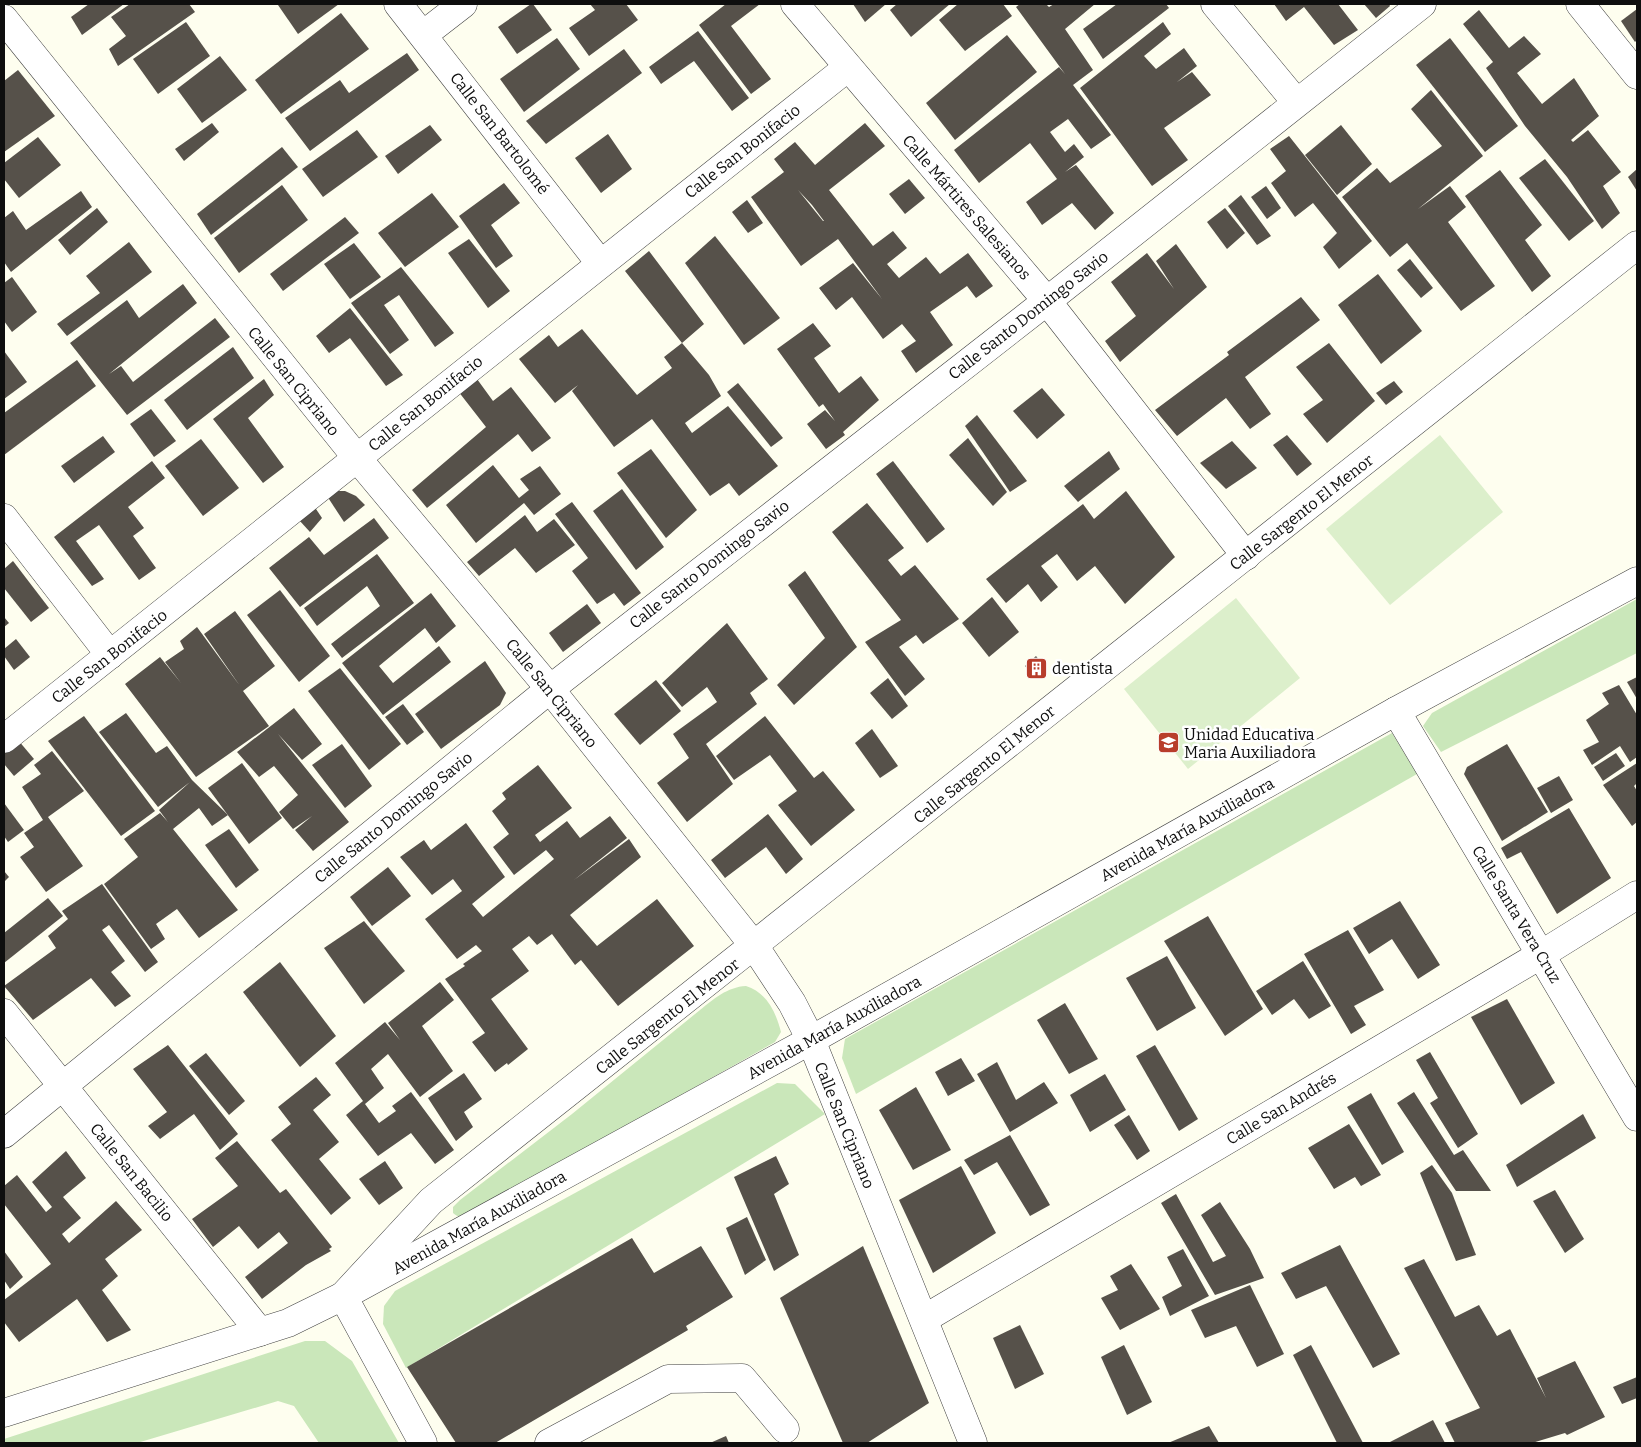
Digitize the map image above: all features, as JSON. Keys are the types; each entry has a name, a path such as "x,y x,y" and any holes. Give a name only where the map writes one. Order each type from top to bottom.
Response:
{"street":[{"name":"Calle San Bartolomé","path":"398,4 600,263"},
{"path":"423,35 463,4"},
{"name":"Calle Mártires Salesianos","path":"795,4 847,68 1047,301 1246,556"},
{"path":"1215,4 1296,102"},
{"name":"Calle Santo Domingo Savio","path":"4,1134 550,689 1047,301 1422,4"},
{"path":"1580,4 1637,75"},
{"name":"Calle San Cipriano","path":"4,19 356,458 550,689 755,947 792,1003 811,1040 973,1443"},
{"name":"Calle San Bonifacio","path":"4,739 847,68"},
{"name":"Calle Sargento El Menor","path":"343,1296 431,1202 755,947 1637,245"},
{"path":"4,518 110,655"},
{"name":"Avenida María Auxiliadora","path":"4,1413 288,1323 343,1296 811,1040 1396,711 1637,581"},
{"name":"Calle Santa Vera Cruz","path":"1396,711 1542,954 1637,1117"},
{"name":"Calle San Andrés","path":"924,1318 1542,954 1637,895"},
{"name":"Calle San Bacilio","path":"4,1013 260,1332"},
{"path":"343,1296 423,1443"},
{"path":"548,1443 668,1379 742,1378 785,1429"}],"green space":[{"path":"1440,435 1503,512 1390,605 1326,529"},
{"path":"1236,598 1300,678 1188,769 1124,689"},
{"path":"1637,599 1637,653 1441,752 1423,726 1432,713"},
{"path":"1392,733 1417,774 856,1094 842,1058 845,1039"},
{"path":"746,986 765,998 773,1010 781,1032 775,1042 467,1216 462,1217 453,1213 453,1207 460,1200 572,1114 710,1002 727,991"},
{"path":"777,1083 795,1084 825,1114 406,1368 383,1324 384,1306 395,1291"},
{"path":"305,1341 325,1341 352,1361 399,1443 319,1443 294,1406 278,1401 137,1443 4,1443 4,1439"}],"building":[{"path":"89,4 124,4 82,35 71,17"},
{"path":"130,4 189,4 195,12 118,66 109,49 126,36 111,17"},
{"path":"339,4 298,34 278,5"},
{"path":"533,4 552,30 517,54 498,27"},
{"path":"590,4 626,4 638,20 589,56 569,28 595,10"},
{"path":"726,4 760,4 731,26 771,79 751,94 699,25"},
{"path":"853,4 886,4 865,22"},
{"path":"897,4 950,4 911,37 890,10"},
{"path":"958,4 1003,4 1012,16 965,51 939,20"},
{"path":"1020,4 1046,4 1049,7 1054,4 1095,4 1065,29 1093,70 1073,85 1111,135 1091,149 1068,119 1050,132 1065,152 1074,144 1084,157 1065,172 1076,165 1114,213 1095,230 1072,203 1042,225 1026,202 1057,179 1030,143 979,183 954,150 1059,67 1065,74 1016,7"},
{"path":"1117,4 1166,4 1169,8 1103,59 1083,29"},
{"path":"1274,4 1338,4 1358,30 1334,45 1304,7 1286,21"},
{"path":"1364,4 1389,4 1390,6 1376,18"},
{"path":"1637,9 1637,40 1635,42 1621,21"},
{"path":"1479,10 1509,48 1524,36 1541,54 1517,73 1542,104 1574,78 1599,116 1571,140 1573,142 1588,130 1621,172 1603,186 1620,213 1602,229 1567,177 1525,126 1486,68 1493,62 1463,24"},
{"path":"341,13 369,49 281,114 255,80"},
{"path":"186,22 210,56 158,94 133,59"},
{"path":"1163,22 1171,34 1144,56 1156,69 1184,48 1197,66 1177,82 1192,72 1211,95 1164,128 1188,160 1152,186 1080,88"},
{"path":"698,31 749,98 732,111 694,61 661,84 649,67"},
{"path":"1007,35 1037,72 955,140 926,103"},
{"path":"557,38 580,69 524,112 500,79"},
{"path":"1450,38 1518,126 1485,152 1416,65"},
{"path":"624,49 642,73 546,144 526,121"},
{"path":"407,53 419,70 310,151 285,118 340,80 349,93"},
{"path":"220,56 247,90 202,123 177,89"},
{"path":"18,70 55,116 4,152 4,81"},
{"path":"1431,90 1483,156 1418,209 1450,186 1466,207 1448,222 1495,286 1461,311 1407,243 1390,257 1342,197 1377,168 1390,183 1442,146 1411,109"},
{"path":"212,123 219,132 184,161 175,149"},
{"path":"865,123 885,146 829,190 873,246 893,231 907,248 887,264 899,278 926,257 940,274 968,253 993,286 976,298 967,286 930,312 953,345 916,373 901,351 916,341 902,324 883,339 852,297 836,310 819,288 853,263 882,299 838,239 801,266 751,197 784,172 774,159 795,142 815,165","holes":["798,190 812,205 824,221"]},
{"path":"430,125 442,140 398,174 385,156"},
{"path":"1341,125 1372,164 1337,195 1305,155"},
{"path":"357,130 378,157 323,197 302,169"},
{"path":"608,134 632,169 601,193 575,158"},
{"path":"1289,136 1372,241 1339,269 1323,247 1337,233 1313,203 1295,217 1271,183 1286,171 1270,149"},
{"path":"38,137 61,165 19,198 4,179 4,163"},
{"path":"282,147 298,167 211,235 197,214"},
{"path":"1545,159 1594,221 1569,241 1519,178"},
{"path":"1637,169 1637,191 1628,177"},
{"path":"1500,170 1542,225 1525,240 1551,276 1532,292 1465,196"},
{"path":"909,179 925,198 905,214 889,194"},
{"path":"504,183 520,203 491,225 513,256 496,268 459,216"},
{"path":"282,185 308,220 239,273 214,238"},
{"path":"1266,186 1281,208 1267,219 1251,197"},
{"path":"81,191 92,207 11,272 4,262 4,218 13,211 26,230"},
{"path":"432,193 459,227 405,267 378,233"},
{"path":"1241,195 1271,236 1257,245 1228,206"},
{"path":"747,200 763,223 748,233 732,212"},
{"path":"97,208 108,222 70,255 58,240"},
{"path":"1225,208 1245,233 1227,249 1207,222"},
{"path":"345,217 359,233 283,291 270,274"},
{"path":"715,236 780,318 744,345 685,263"},
{"path":"469,239 510,291 488,308 448,253"},
{"path":"129,242 152,272 67,336 57,324 100,293 86,276"},
{"path":"354,243 381,277 350,299 324,264"},
{"path":"1176,244 1207,287 1120,362 1105,341 1136,316 1111,282 1147,253 1174,289 1156,261"},
{"path":"649,251 704,324 682,343 625,271"},
{"path":"1410,259 1433,288 1421,298 1397,270"},
{"path":"401,267 454,333 435,347 399,295 384,305 409,340 390,354 351,303"},
{"path":"1378,274 1422,331 1381,364 1338,305"},
{"path":"12,277 37,312 12,332 4,321 4,283"},
{"path":"183,284 197,303 109,374 121,366 133,382 215,318 230,337 127,415 70,343 127,300 139,318"},
{"path":"1301,297 1320,320 1245,377 1271,414 1250,429 1226,398 1177,436 1155,410 1229,355 1227,352"},
{"path":"350,308 403,375 386,386 350,338 329,353 316,336"},
{"path":"813,323 831,346 814,358 839,393 861,376 879,400 843,432 845,435 826,449 807,424 825,410 835,421 823,404 819,407 777,349"},
{"path":"582,329 637,395 672,368 664,357 682,343 709,375 721,396 685,423 692,433 728,406 778,466 739,496 729,483 710,496 652,419 614,447 572,391 578,385 555,403 519,359 549,335 558,347"},
{"path":"1329,343 1375,401 1327,443 1303,414 1323,400 1296,367"},
{"path":"233,347 254,378 187,430 164,400"},
{"path":"4,351 27,382 4,399"},
{"path":"77,360 96,386 4,455 4,413"},
{"path":"264,379 274,395 248,418 284,467 263,483 213,419"},
{"path":"477,379 493,401 511,387 551,438 532,452 518,434 427,508 412,490 486,427 458,391"},
{"path":"1394,381 1403,392 1386,405 1376,393"},
{"path":"738,383 783,438 771,447 727,392"},
{"path":"1042,388 1065,415 1037,439 1013,411"},
{"path":"151,409 176,441 154,457 130,424"},
{"path":"977,415 1027,481 1010,492 965,426"},
{"path":"1287,435 1312,464 1297,476 1273,445"},
{"path":"103,436 115,452 74,483 61,466"},
{"path":"968,438 1007,492 993,506 949,455"},
{"path":"201,439 239,488 203,516 165,466"},
{"path":"1232,441 1257,468 1226,489 1200,463"},
{"path":"651,449 697,510 666,538 617,473"},
{"path":"1109,451 1120,469 1078,502 1064,486"},
{"path":"152,461 165,478 128,507 144,528 133,536 156,568 139,580 99,525 76,541 104,579 92,586 54,537"},
{"path":"893,461 945,529 927,543 876,474"},
{"path":"493,465 519,498 529,490 520,479 540,466 561,494 534,515 524,503 476,543 446,505"},
{"path":"622,489 664,547 636,570 593,511"},
{"path":"335,491 345,491 356,496 365,505 344,522 327,496"},
{"path":"1126,491 1175,557 1125,604 1095,566 1077,581 1057,554 1041,566 1058,587 1041,602 1028,584 1006,603 986,579 1083,504 1094,519"},
{"path":"572,502 641,593 624,606 614,593 597,604 572,571 588,558 555,514"},
{"path":"867,503 904,548 888,560 901,576 915,565 959,619 923,644 916,635 899,647 925,679 905,696 865,642 901,620 832,532"},
{"path":"314,506 322,518 310,532 299,520"},
{"path":"525,515 537,532 554,519 575,545 536,573 515,548 479,576 467,562"},
{"path":"374,518 389,538 300,607 269,568 309,537 324,555"},
{"path":"377,554 414,603 342,658 331,644 380,606 367,586 317,626 304,608"},
{"path":"13,561 49,608 31,622 4,588 4,569"},
{"path":"805,571 857,647 794,705 777,685 825,638 788,585"},
{"path":"280,590 330,656 299,682 247,615"},
{"path":"431,593 456,626 436,643 425,628 379,666 393,683 439,646 451,662 383,715 342,663"},
{"path":"992,597 1019,632 989,657 962,623"},
{"path":"587,604 601,623 563,652 549,633"},
{"path":"235,611 275,666 243,691 269,726 196,777 125,684 160,657 181,683 165,662 184,649 180,641 197,627 240,686 204,634"},
{"path":"4,617 9,623 4,627"},
{"path":"727,623 768,679 750,693 757,704 706,744 733,784 687,822 657,783 689,758 673,734 717,702 707,687 682,707 662,683"},
{"path":"16,639 30,657 14,670 4,656 4,649"},
{"name":"dentista","path":"1036,656 1046,669 1035,678 1025,666"},
{"path":"485,661 506,693 500,705 441,749 415,714"},
{"path":"340,668 401,744 369,770 308,691"},
{"path":"1637,677 1637,699 1627,682"},
{"path":"888,678 908,706 892,719 870,693"},
{"path":"656,680 681,711 640,745 614,714"},
{"path":"1619,685 1637,715 1637,757 1630,762 1620,746 1592,765 1583,750 1599,742 1586,720 1609,704 1602,693"},
{"path":"403,704 424,732 407,745 385,717"},
{"path":"294,708 322,744 302,760 278,734 349,822 313,851 295,830 312,816 293,829 279,812 298,795 274,766 259,777 237,752"},
{"path":"126,713 156,753 167,746 192,780 228,815 212,826 199,808 173,829 238,910 199,938 177,909 156,924 165,939 151,949 104,884 138,857 124,839 160,813 168,822 159,810 190,782 158,807 99,732"},
{"path":"84,716 155,811 121,836 48,741"},
{"path":"765,716 814,778 823,771 855,810 811,846 778,805 797,791 770,755 734,780 716,756"},
{"path":"872,729 898,766 880,778 855,743"},
{"path":"18,740 34,759 14,776 4,764 4,754"},
{"path":"342,744 372,786 345,808 312,765"},
{"path":"1507,744 1548,812 1502,841 1464,774 1467,767"},
{"path":"52,751 84,791 48,817 83,866 46,892 20,857 34,847 24,833 43,820 22,787 41,774 34,765"},
{"path":"1616,753 1625,766 1603,781 1594,767"},
{"path":"242,763 282,818 249,844 208,788"},
{"path":"1637,763 1637,783 1634,786 1637,791 1637,822 1632,826 1603,785"},
{"path":"538,765 572,808 535,835 540,842 567,821 580,838 610,816 627,838 574,880 629,839 641,857 570,915 597,946 657,899 694,946 618,1006 581,960 575,965 552,934 537,945 529,936 512,949 529,971 491,999 528,1049 508,1065 507,1063 495,1072 472,1042 485,1033 445,979 465,966 463,964 482,951 476,945 457,959 425,919 462,891 453,879 432,895 400,857 424,840 431,850 466,823 505,877 472,904 483,917 554,859 546,850 514,875 493,847 509,834 492,811 506,799 502,793"},
{"path":"1559,776 1573,800 1551,813 1537,788"},
{"path":"4,803 24,830 8,842 4,836"},
{"path":"1569,808 1611,878 1557,914 1521,852 1507,859 1501,848"},
{"path":"768,814 803,859 786,874 766,847 725,878 711,860"},
{"path":"229,829 259,870 236,888 205,845"},
{"path":"388,867 411,896 372,926 350,897"},
{"path":"4,871 9,877 4,882"},
{"path":"102,884 158,962 145,972 109,925 102,930 125,961 111,972 131,996 115,1007 91,978 33,1020 4,986 56,948 48,936 68,919 62,911"},
{"path":"48,898 63,916 4,963 4,933"},
{"path":"1400,901 1440,965 1418,979 1392,939 1369,954 1353,928"},
{"path":"1208,916 1263,1009 1225,1036 1164,941"},
{"path":"364,921 405,971 364,1004 324,948"},
{"path":"1348,930 1384,990 1354,1006 1366,1025 1351,1034 1304,954"},
{"path":"1167,956 1196,1008 1157,1031 1126,978"},
{"path":"1303,961 1331,1006 1309,1019 1294,999 1272,1015 1256,991"},
{"path":"280,962 336,1036 300,1067 243,992"},
{"path":"440,982 454,1000 422,1026 453,1071 420,1097 388,1054 371,1069 384,1088 365,1104 379,1123 396,1111 392,1106 411,1092 454,1150 435,1164 411,1133 378,1156 346,1115 363,1101 335,1063 385,1022 400,1040 388,1023"},
{"path":"1507,999 1555,1083 1521,1105 1471,1017"},
{"path":"1065,1003 1098,1059 1069,1074 1037,1020"},
{"path":"168,1045 238,1134 220,1150 194,1114 160,1139 148,1126 167,1112 133,1069"},
{"path":"1155,1045 1198,1119 1179,1131 1136,1056"},
{"path":"1430,1052 1478,1134 1458,1148 1430,1103 1438,1098 1416,1060"},
{"path":"206,1053 245,1101 229,1115 189,1066"},
{"path":"961,1058 975,1081 948,1096 935,1072"},
{"path":"997,1062 1016,1100 1044,1082 1058,1103 1010,1132 977,1074"},
{"path":"464,1073 482,1099 464,1112 473,1127 456,1141 428,1098"},
{"path":"1105,1074 1126,1110 1090,1132 1070,1095"},
{"path":"316,1077 331,1095 313,1110 339,1142 319,1159 351,1198 331,1215 271,1140 291,1124 278,1107"},
{"path":"916,1087 951,1150 913,1170 879,1110"},
{"path":"1414,1092 1454,1155 1463,1150 1491,1191 1456,1191 1397,1103"},
{"path":"1371,1093 1404,1152 1382,1165 1347,1107"},
{"path":"1583,1114 1596,1138 1517,1187 1506,1165"},
{"path":"1129,1115 1150,1151 1137,1160 1114,1125"},
{"path":"1349,1124 1381,1175 1361,1186 1355,1177 1334,1189 1308,1148"},
{"path":"1010,1135 1050,1205 1030,1216 997,1162 974,1175 964,1160"},
{"path":"237,1141 280,1193 286,1189 332,1247 329,1249 331,1251 306,1265 262,1299 245,1277 288,1243 279,1232 258,1249 239,1226 213,1247 192,1219 238,1186 215,1158"},
{"path":"66,1151 86,1178 63,1197 81,1218 62,1234 69,1243 116,1201 142,1230 105,1259 118,1276 102,1290 131,1330 107,1342 77,1299 19,1342 4,1322 4,1300 51,1264 4,1204 4,1186 17,1175 46,1212 52,1207 32,1182"},
{"path":"776,1156 789,1184 774,1194 799,1255 774,1271 734,1177"},
{"path":"385,1161 403,1188 379,1205 359,1179"},
{"path":"1432,1165 1452,1193 1476,1255 1456,1261 1420,1173"},
{"path":"961,1166 996,1233 933,1273 899,1200"},
{"path":"1555,1190 1584,1239 1565,1253 1533,1201"},
{"path":"1176,1194 1213,1262 1226,1256 1201,1215 1220,1202 1250,1249 1264,1278 1215,1295 1161,1203"},
{"path":"747,1217 766,1260 745,1275 726,1228"},
{"path":"632,1238 654,1273 701,1246 733,1297 686,1326 688,1330 495,1443 456,1443 407,1367"},
{"path":"1340,1245 1400,1354 1373,1368 1326,1286 1296,1299 1281,1273"},
{"path":"863,1246 929,1403 867,1443 843,1443 780,1298"},
{"path":"1183,1249 1209,1296 1170,1316 1162,1297 1182,1286 1167,1257"},
{"path":"4,1251 23,1277 10,1289 4,1280"},
{"path":"1424,1259 1455,1317 1479,1305 1497,1336 1510,1329 1546,1398 1537,1378 1575,1361 1605,1417 1567,1435 1565,1433 1532,1443 1455,1443 1445,1423 1480,1408 1404,1268"},
{"path":"1131,1264 1160,1309 1120,1330 1101,1298 1118,1290 1110,1276"},
{"path":"1250,1285 1284,1354 1257,1367 1236,1326 1205,1338 1191,1310"},
{"path":"1020,1325 1044,1374 1015,1389 993,1338"},
{"path":"1124,1345 1152,1402 1127,1415 1101,1357"},
{"path":"1311,1345 1363,1443 1337,1443 1293,1355"},
{"path":"1637,1377 1637,1398 1622,1404 1613,1387"},
{"path":"1433,1420 1445,1443 1388,1443"},
{"path":"1209,1426 1219,1443 1168,1443"},
{"path":"726,1436 729,1443 710,1443"}],"place":[{"name":"dentista","path":"1036,668"},
{"name":"Unidad Educativa Maria Auxiliadora","path":"1168,743"}]}
